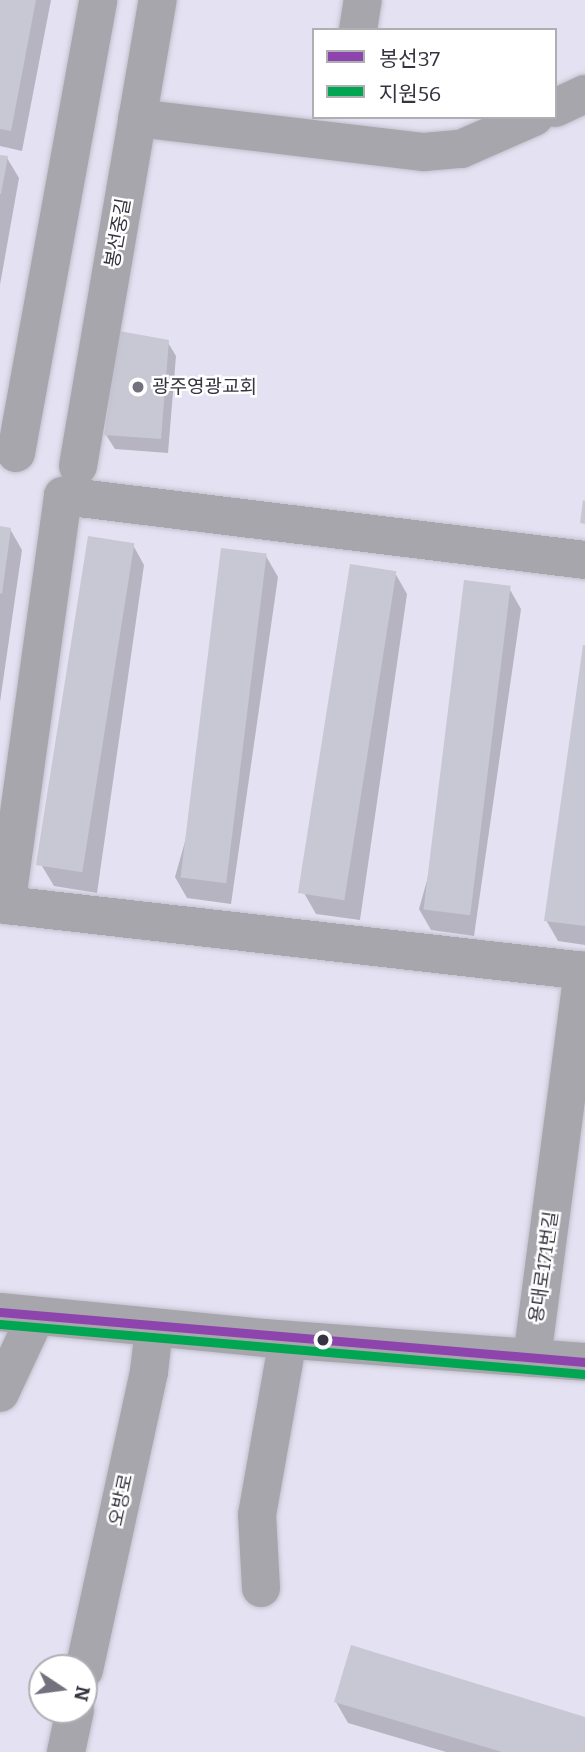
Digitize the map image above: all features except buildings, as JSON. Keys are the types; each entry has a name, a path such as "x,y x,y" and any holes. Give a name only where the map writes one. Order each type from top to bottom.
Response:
{"street":[{"path":"16,453 99,0"},
{"name":"봉선중길","path":"78,466 158,0"},
{"path":"358,28 363,0"},
{"path":"557,107 585,94"},
{"path":"137,118 340,130 449,152 529,119"},
{"path":"584,971 6,905 63,496 585,561"},
{"name":"용대로171번길","path":"531,1358 570,1177 584,971"},
{"path":"0,1393 18,1314 288,1340 585,1362"},
{"name":"오방로","path":"87,1654 149,1372 154,1328"},
{"path":"261,1588 257,1515 288,1340"},
{"path":"66,1752 72,1724"}],"transit line":[{"name":"봉선37","path":"0,1312 585,1362"},
{"name":"지원56","path":"0,1324 584,1374"}],"place":[{"name":"광주영광교회","path":"138,387"}]}
